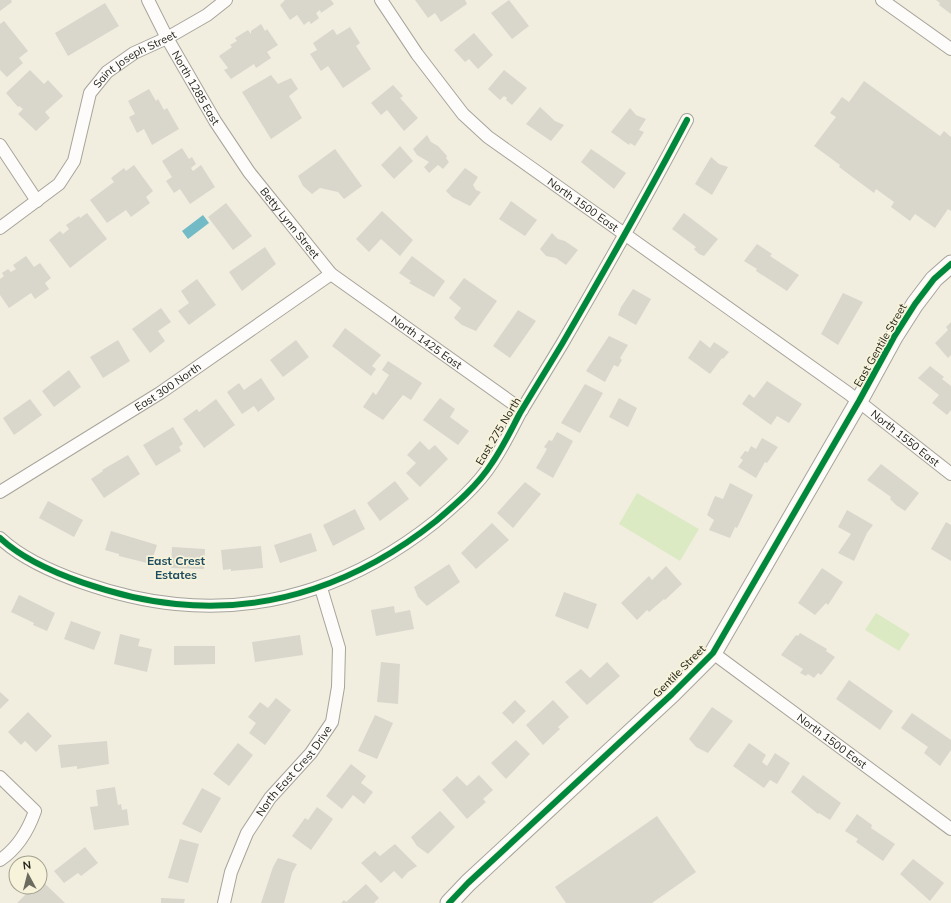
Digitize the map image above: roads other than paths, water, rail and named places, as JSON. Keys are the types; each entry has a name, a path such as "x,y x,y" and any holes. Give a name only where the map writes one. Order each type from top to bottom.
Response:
{"street":[{"name":"North 1285 East","path":"148,0 167,38 215,122 249,172"},
{"name":"Saint Joseph Street","path":"0,228 59,184 74,161 90,93 107,72 134,53 167,38 207,15 226,0"},
{"name":"North 1500 East","path":"381,0 417,54 463,114 488,136 625,236 859,401"},
{"path":"882,0 951,49"},
{"name":"East 275 North","path":"0,538 8,545 54,571 104,590 155,602 203,607 273,601 321,588 360,570 412,540 456,504 491,464 625,236 687,120"},
{"path":"0,145 37,200"},
{"name":"Betty Lynn Street","path":"249,172 331,274"},
{"name":"East Gentile Street","path":"859,401 894,337 915,304 934,279 951,264"},
{"name":"North 1425 East","path":"331,274 522,410"},
{"name":"East 300 North","path":"0,492 160,393 331,274"},
{"name":"North 1550 East","path":"859,401 951,474"},
{"name":"Gentile Street","path":"449,903 468,883 672,694 713,653 859,401"},
{"name":"North East Crest Drive","path":"224,903 231,872 247,833 270,798 311,753 332,722 338,687 339,648 321,588"},
{"name":"North 1500 East","path":"713,653 951,829"},
{"path":"0,777 35,811 29,829 7,855 0,860"}],"water":[{"path":"203,215 209,223 188,239 182,231"}],"district":[{"name":"East Crest Estates","path":"176,567"}]}
